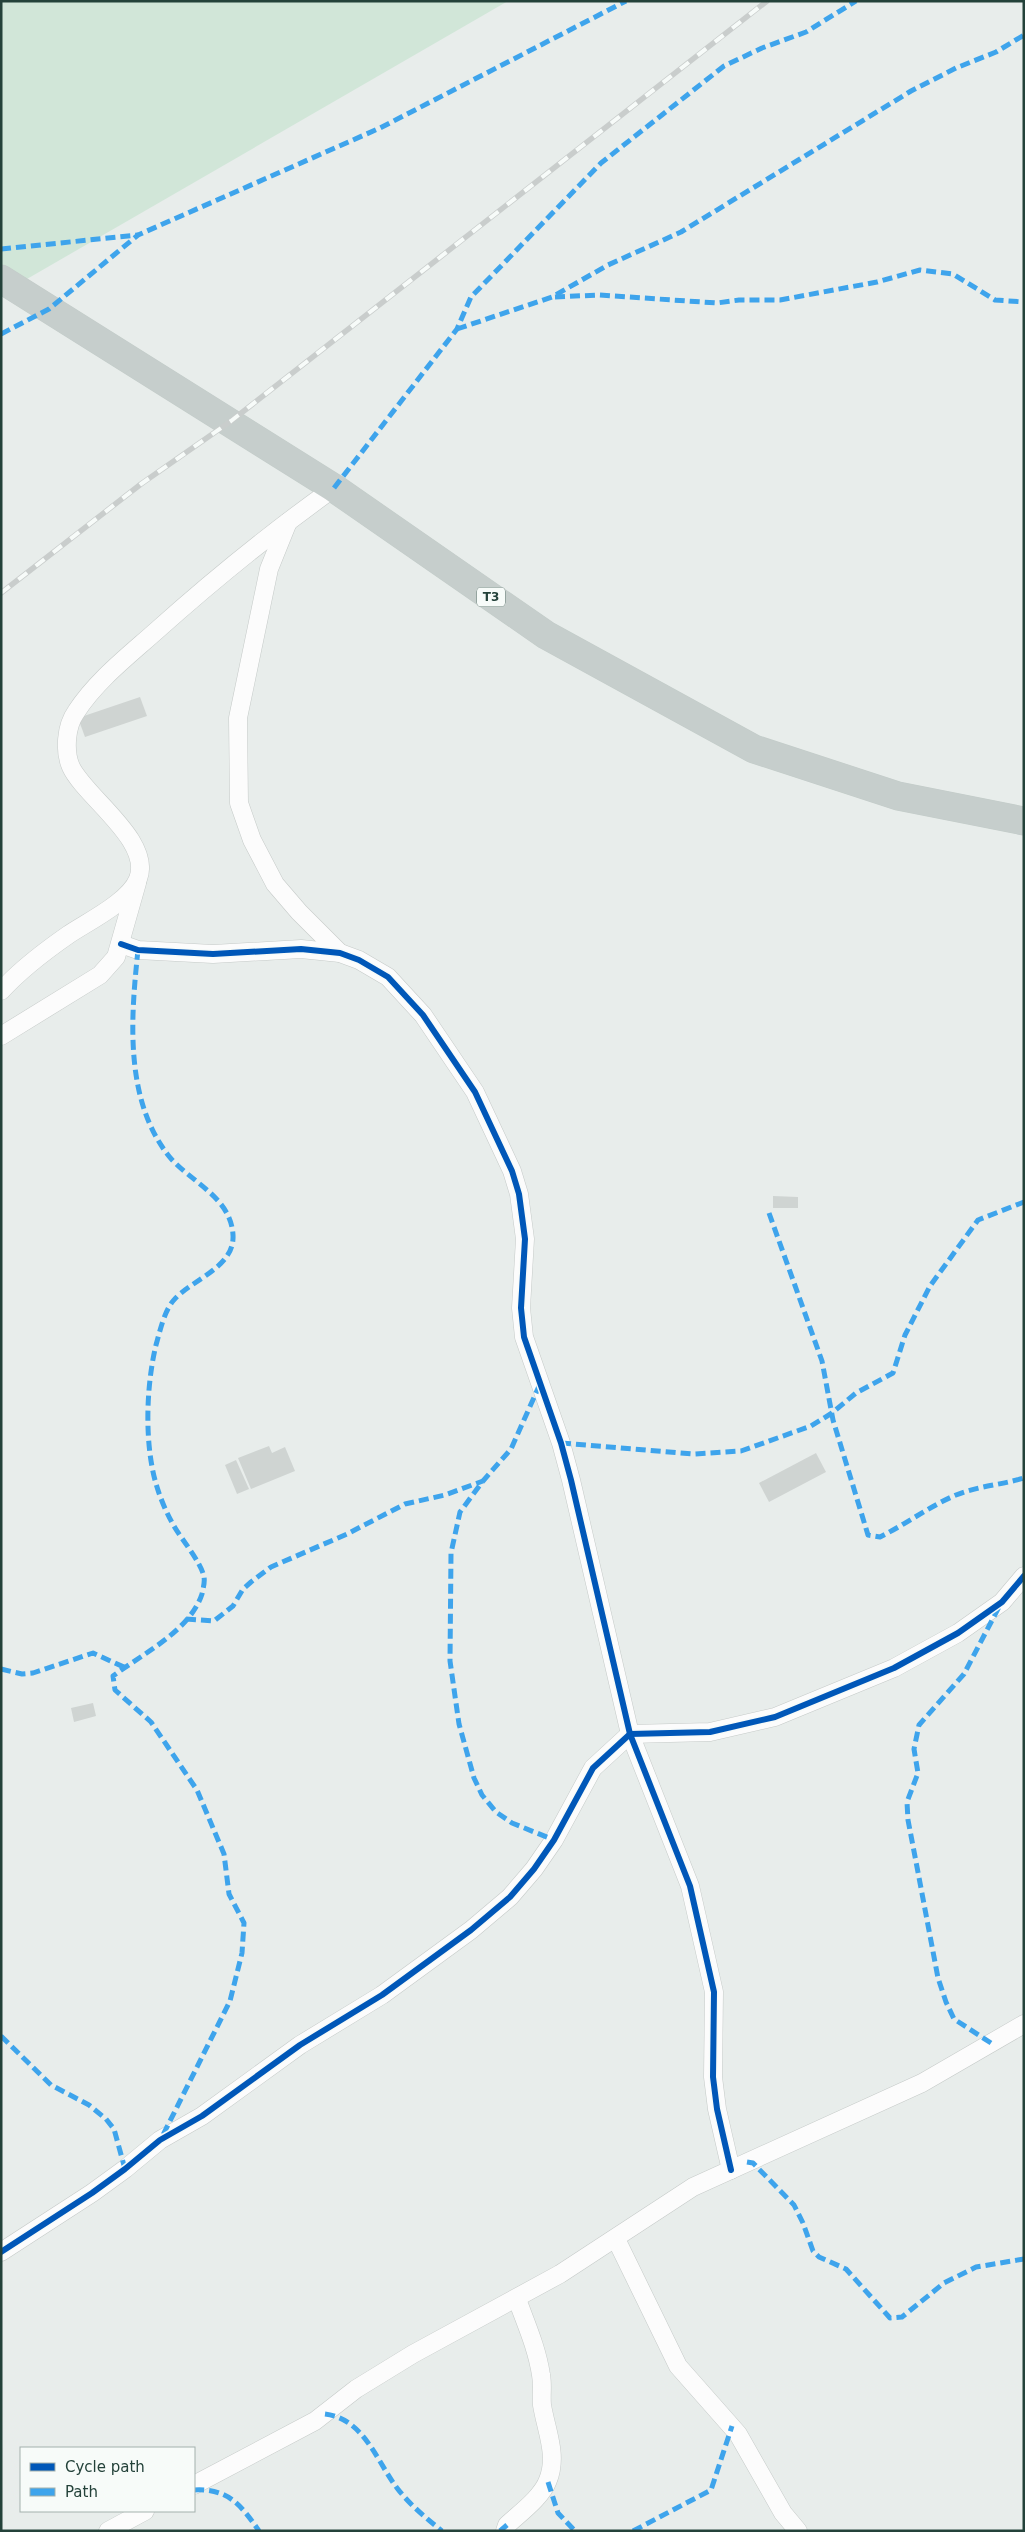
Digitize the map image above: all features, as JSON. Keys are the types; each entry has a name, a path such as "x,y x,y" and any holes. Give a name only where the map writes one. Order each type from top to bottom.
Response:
{"highway":[{"name":"T3","path":"1,279 334,488 546,635 754,749 898,796 1024,822"}],"street":[{"path":"1,1036 100,974 116,957 138,879 139,861 127,834 71,766 66,744 75,713 110,672 290,519 334,488"},
{"path":"290,519 269,569 238,718 239,803 252,840 275,884 299,912 340,953"},
{"path":"1,991 32,963 66,937 111,908 138,879"},
{"path":"121,944 138,950 213,954 301,949 340,953 359,960 388,976 423,1015 475,1092 512,1171 519,1194 525,1238 521,1308 524,1337 572,1480 630,1734 690,1886 699,1920 714,1992 714,2077 717,2109 731,2170"},
{"path":"1,2252 92,2193 160,2140 202,2116 300,2045 382,1995 471,1930 510,1898 534,1869 554,1840 593,1768 630,1734 710,1732 775,1717 894,1668 958,1633 1002,1602 1024,1576"},
{"path":"195,2484 315,2421 356,2389 413,2354 517,2299 616,2239 693,2187 922,2083 1024,2024"},
{"path":"616,2239 678,2366 738,2434 783,2512 798,2531"},
{"path":"506,2531 507,2525 544,2488 551,2472 552,2463 550,2437 542,2402 543,2389 540,2367 517,2299"},
{"path":"108,2531 143,2512"}],"green space":[{"path":"1,1 508,1 1,294"}],"building":[{"path":"140,697 147,716 85,737 78,718"},
{"path":"773,1196 798,1197 798,1208 773,1208"},
{"path":"269,1446 272,1453 285,1447 295,1471 251,1489 238,1458"},
{"path":"816,1453 826,1472 769,1502 759,1483"},
{"path":"236,1460 249,1489 237,1494 225,1465"},
{"path":"93,1703 96,1716 74,1722 71,1708"}],"railway":[{"path":"1,593 141,484 231,421 767,1"}],"marked path":[{"path":"1,334 49,309 138,235 380,128 626,1"},
{"path":"334,488 457,329 471,297 601,163 724,66 762,48 806,32 856,1"},
{"path":"457,329 552,297 608,265 681,232 911,91 956,68 996,52 1024,35"},
{"path":"1,249 138,235"},
{"path":"555,297 599,295 717,303 739,300 780,300 877,282 920,270 953,274 995,300 1024,302"},
{"path":"138,950 134,1002 134,1056 137,1082 144,1108 154,1133 168,1155 217,1199 225,1210 233,1235 232,1246 227,1256 219,1265 181,1293 167,1311 156,1345 148,1397 148,1435 157,1487 171,1521 202,1571 204,1577 202,1594 196,1607 176,1630 164,1641 113,1676 115,1690 151,1722 197,1790 224,1854 229,1894 244,1923 242,1953 230,2001 162,2137"},
{"path":"561,1443 694,1454 741,1451 811,1426 832,1413 856,1393 893,1373 905,1335 930,1286 978,1220 1024,1202"},
{"path":"769,1213 822,1361 833,1420 868,1535 880,1537 956,1495 1024,1478"},
{"path":"540,1384 511,1449 483,1481 460,1512 451,1553 450,1661 459,1724 474,1778 482,1795 496,1812 512,1823 554,1840"},
{"path":"186,1619 214,1621 233,1606 243,1589 271,1567 347,1534 405,1504 445,1495 483,1481"},
{"path":"991,2043 954,2019 946,2002 938,1978 908,1820 907,1802 918,1773 914,1749 919,1725 964,1674 1000,1605"},
{"path":"1,1669 22,1674 33,1673 93,1653 126,1668"},
{"path":"1,2036 51,2085 89,2105 106,2119 114,2129 125,2169"},
{"path":"747,2162 753,2163 794,2205 813,2251 819,2257 846,2269 890,2318 902,2317 944,2283 976,2267 1024,2259"},
{"path":"325,2414 338,2417 359,2432 368,2442 389,2477 402,2494 418,2511 442,2531"},
{"path":"633,2531 711,2490 732,2426"},
{"path":"548,2482 558,2513 575,2531"},
{"path":"195,2490 216,2492 233,2500 246,2513 259,2531"},
{"path":"500,2531 507,2525"}],"cycle path":[{"path":"121,944 138,950 213,954 301,949 340,953 359,960 388,977 423,1015 475,1092 512,1171 519,1194 525,1239 521,1308 524,1337 561,1443 571,1480 630,1734 690,1886 714,1992 713,2077 717,2109 731,2170"},
{"path":"1,2252 92,2193 160,2140 202,2116 300,2045 382,1995 471,1930 510,1897 534,1869 554,1840 593,1768 630,1734 710,1732 775,1717 894,1668 958,1633 1002,1602 1024,1576"}]}
